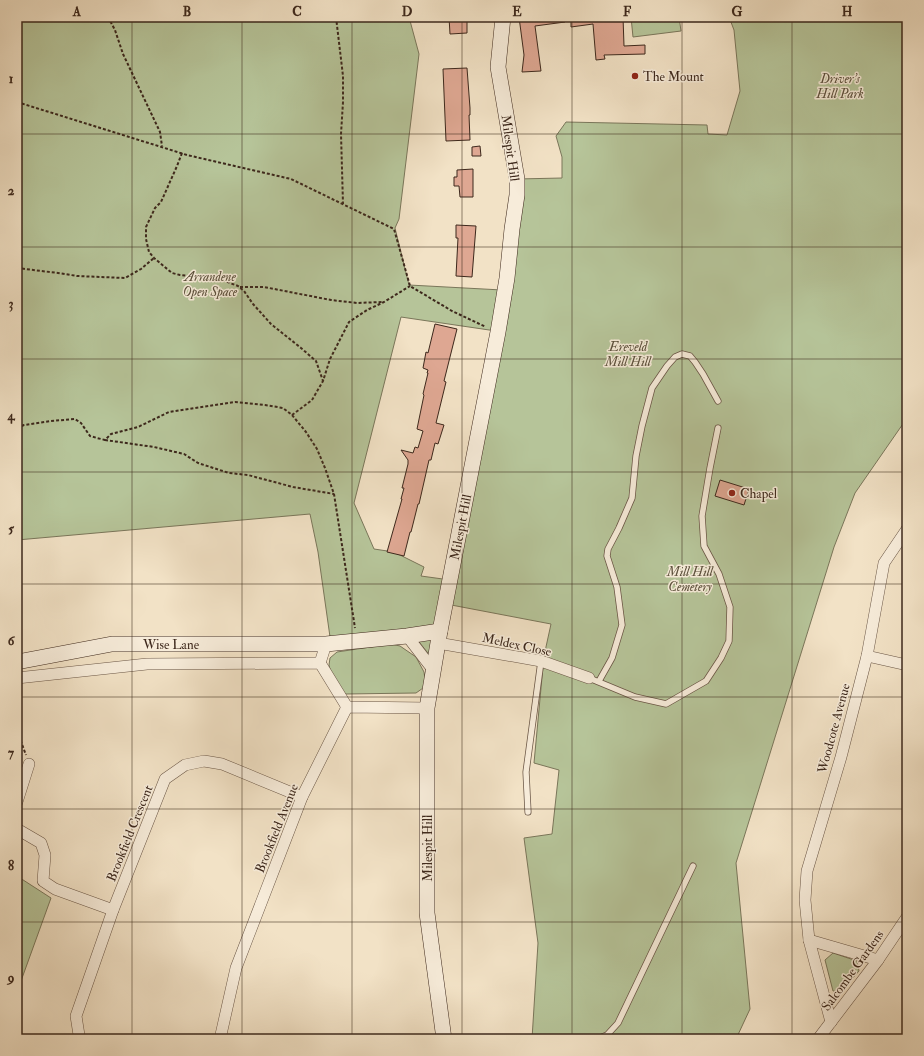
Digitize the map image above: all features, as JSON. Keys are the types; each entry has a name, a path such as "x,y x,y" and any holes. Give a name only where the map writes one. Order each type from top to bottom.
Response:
{"street":[{"name":"Milespit Hill","path":"444,1039 427,913 427,708 439,637 498,332 507,278 517,195 517,178 498,67 503,17"},
{"name":"Woodcote Avenue","path":"831,1022 809,940 805,900 807,872 841,757 867,656 884,563 907,529"},
{"name":"Wise Lane","path":"17,662 112,644 326,644 407,636 439,637"},
{"path":"407,636 434,671"},
{"name":"Meldex Close","path":"439,637 541,662 594,680"},
{"path":"326,644 320,663 347,707 427,708"},
{"path":"867,656 907,665"},
{"name":"Wise Lane","path":"17,678 147,664 320,663"},
{"name":"Brookfield Avenue","path":"220,1039 236,968 302,797 347,707"},
{"name":"Brookfield Crescent","path":"81,1039 76,1016 113,910 165,779 185,765 204,761 222,764 302,797"},
{"path":"17,802 29,764"},
{"path":"17,829 41,843 45,855 43,881 55,889 113,910"},
{"name":"Salcombe Gardens","path":"818,1039 878,960 907,917"},
{"path":"809,940 878,960"}],"lane":[{"path":"718,401 695,362 690,356 682,354 675,357 666,366 652,388 636,456 632,498 608,549 607,556 617,587 622,625 612,658 594,680 635,697 666,704 706,681 721,658 729,641 730,608 719,574 704,546 702,516 718,428"},
{"path":"528,812 526,772 541,662"},
{"path":"597,1039 607,1035 618,1022 693,866"}],"path":[{"path":"108,17 123,54 160,132 162,147"},
{"path":"336,17 343,76 341,134 343,204"},
{"path":"17,102 182,153 291,179 394,229 410,286 452,311 498,332"},
{"path":"182,153 161,202 156,208 146,227 146,239 149,252 172,273 220,280 238,286 244,290 253,304 271,324 316,361 323,380"},
{"path":"17,268 58,272 77,276 125,278 141,269 154,258"},
{"path":"238,286 264,287 299,295 337,301 357,303 384,302"},
{"path":"292,415 312,400 323,380 330,359 349,322 410,286"},
{"path":"105,440 111,434 138,427 169,412 212,405 235,402 265,405 283,408 292,415 306,432 317,449 334,494 356,641"},
{"path":"17,428 24,425 51,421 75,420 81,423 90,436 97,438 154,447 184,454 198,463 229,473 248,475 293,487 334,494"},
{"path":"17,731 29,764"}],"green space":[{"path":"17,17 409,17 419,54 399,219 395,228 409,285 502,290 496,331 401,317 354,503 374,549 394,552 424,567 421,576 450,580 498,332 507,278 517,195 517,179 562,178 562,157 556,136 566,122 707,125 708,134 727,135 740,91 734,30 729,17 907,17 907,418 855,493 834,547 736,863 750,1009 736,1039 532,1039 538,943 524,838 552,834 559,770 534,763 544,656 551,624 446,604 440,631 331,644 318,552 310,514 17,540"},
{"path":"631,17 679,17 681,31 633,37"},
{"path":"433,635 431,657 416,638"},
{"path":"391,644 400,646 416,657 424,672 426,686 416,693 346,694 333,682 329,665 330,658 337,652"},
{"path":"17,876 51,898 17,992"},
{"path":"833,953 857,961 859,971 840,992 833,991 825,960"}],"building":[{"path":"449,17 467,17 467,33 450,34"},
{"path":"519,17 565,17 565,22 535,26 541,71 522,72 524,55"},
{"path":"571,17 623,17 624,46 645,45 645,54 604,55 605,59 596,60 593,24 571,27"},
{"path":"467,68 470,108 470,140 446,141 443,69"},
{"path":"480,146 481,156 472,156 472,147"},
{"path":"473,169 473,197 460,197 459,186 454,186 454,177 457,177 457,170"},
{"path":"456,225 476,226 472,277 456,276 458,238 456,238"},
{"path":"435,324 457,329 444,381 446,382 436,423 444,425 438,444 435,443 431,460 429,460 419,504 404,556 387,552 402,499 404,488 402,488 408,464 408,460 401,450 413,453 415,447 418,448 423,431 417,429 428,373 428,370 423,368 426,352 428,353"},
{"name":"Chapel","path":"720,480 749,489 744,505 715,496"}],"place":[{"name":"The Mount","path":"635,76"},
{"name":"Chapel","path":"732,493"}],"park label":[{"name":"Driver's Hill Park","path":"840,86"},
{"name":"Arrandene Open Space","path":"210,284"},
{"name":"Ereveld Mill Hill","path":"628,354"},
{"name":"Mill Hill Cemetery","path":"690,578"}]}
